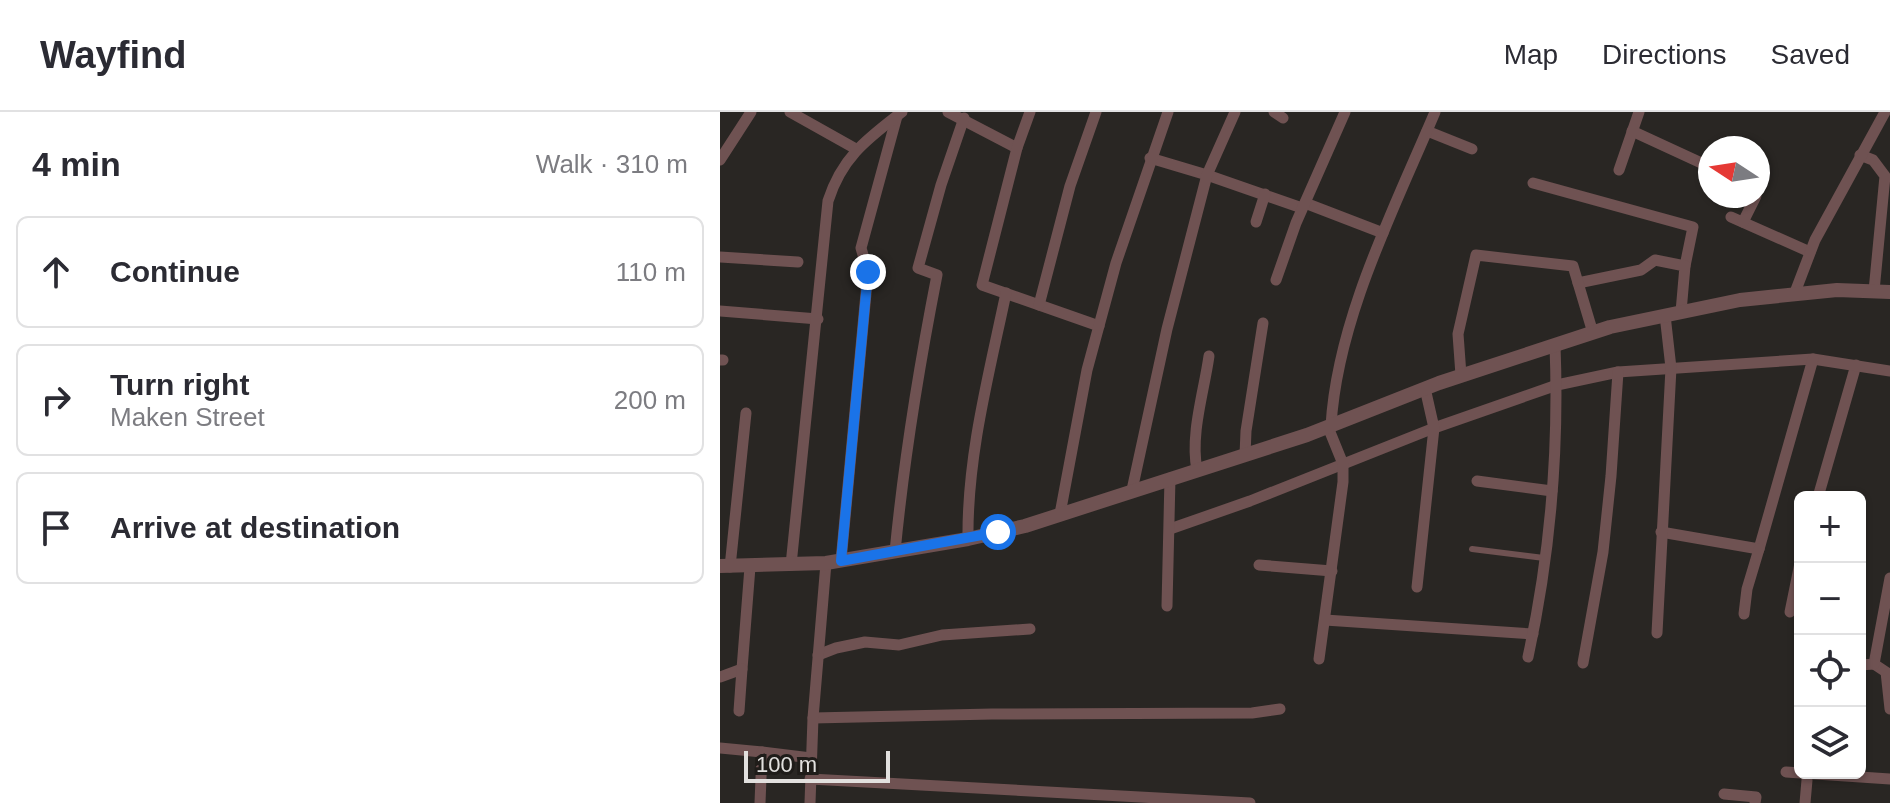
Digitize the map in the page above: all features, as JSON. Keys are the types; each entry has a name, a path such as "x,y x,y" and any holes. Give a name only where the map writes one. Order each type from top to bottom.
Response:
{"street":[{"path":"720,160 751,112"},
{"path":"790,112 856,149"},
{"path":"948,112 1017,148"},
{"path":"1030,112 1017,148 982,285 1099,326"},
{"path":"1039,305 1070,186 1096,112"},
{"path":"1132,490 1167,329 1207,175 1235,112"},
{"path":"1276,280 1281,260 1345,112"},
{"path":"1319,659 1343,482 1343,464 1329,426 1344,343 1383,233 1435,112"},
{"path":"1619,170 1639,112"},
{"path":"1794,295 1810,252 1885,112"},
{"path":"1060,514 1087,370 1165,113"},
{"path":"791,565 828,201 838,177 856,149 899,114"},
{"path":"810,803 818,655 834,562 868,272 861,248 899,114"},
{"path":"895,552 915,387 937,275 918,268 964,118"},
{"path":"1427,131 1472,149"},
{"path":"1632,131 1698,161"},
{"path":"1860,155 1873,160 1885,176 1874,291"},
{"path":"1150,158 1383,233"},
{"path":"1533,183 1693,227 1680,293 1681,312"},
{"path":"1256,222 1265,194"},
{"path":"1743,222 1750,208"},
{"path":"1731,217 1810,252"},
{"path":"1461,375 1458,334 1476,255 1573,266 1593,333"},
{"path":"720,257 798,262"},
{"path":"1578,283 1641,270 1655,260 1685,266"},
{"path":"746,413 725,566 834,562 1025,526 1245,455 1461,375 1593,333 1740,300 1837,290 1890,292"},
{"path":"968,539 967,502 976,443 1006,293"},
{"path":"720,311 818,319"},
{"path":"1657,633 1671,368 1665,315"},
{"path":"1245,455 1263,323"},
{"path":"1528,657 1552,491 1557,385 1555,345"},
{"path":"1197,470 1197,436 1209,356"},
{"path":"1744,614 1747,589 1813,359"},
{"path":"1170,529 1250,501 1434,428 1557,385 1618,372 1813,359 1890,371"},
{"path":"1820,491 1856,365"},
{"path":"1583,663 1603,552 1618,372"},
{"path":"1417,587 1434,428 1425,388"},
{"path":"1167,606 1170,478"},
{"path":"1477,481 1552,491"},
{"path":"1661,532 1759,549"},
{"path":"1259,565 1332,571"},
{"path":"739,711 750,567"},
{"path":"1874,664 1890,578"},
{"path":"1790,612 1794,592"},
{"path":"1325,620 1533,634"},
{"path":"818,655 865,642 899,645 942,635 1030,629"},
{"path":"1866,665 1874,664 1886,672 1890,709"},
{"path":"720,677 742,669"},
{"path":"813,718 1252,713 1280,709"},
{"path":"720,748 811,758"},
{"path":"760,803 762,752"},
{"path":"1786,772 1890,779"},
{"path":"810,779 1250,803"},
{"path":"1805,803 1807,780"},
{"path":"1724,794 1756,797 1755,803"}],"lane":[{"path":"1472,549 1544,558"}],"route":[{"path":"868,272 841,561 998,532"}]}
